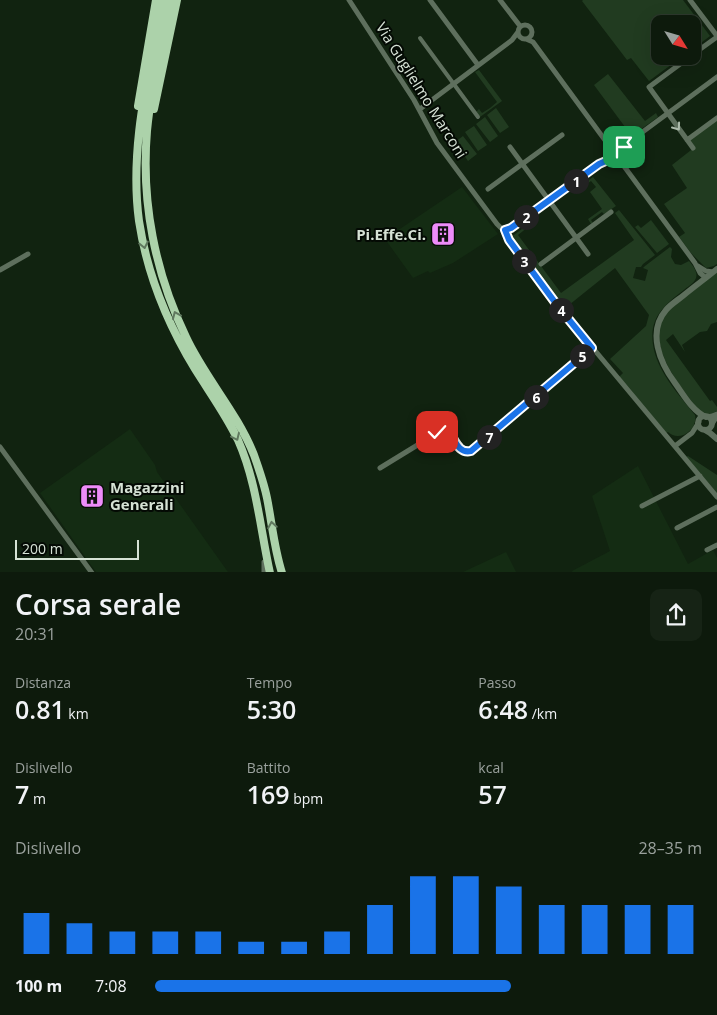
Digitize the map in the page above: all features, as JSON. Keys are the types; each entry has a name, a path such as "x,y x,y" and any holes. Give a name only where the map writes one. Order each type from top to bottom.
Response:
{"highway":[{"path":"156,0 139,96 133,158 134,196 149,269 164,311 190,360 230,423 247,462 254,488 270,572"},
{"path":"139,217 136,172 140,125 162,0"},
{"path":"169,0 149,117 146,163 150,224 156,255 173,308 194,354 239,424 250,445 267,498 274,544 282,572"},
{"path":"147,196 152,124 177,0"}],"street":[{"name":"Via Guglielmo Marconi","path":"349,0 420,109 437,143 497,224 505,230 509,240 557,305 717,497"},
{"path":"430,0 478,65"},
{"path":"500,0 519,29 518,35 533,42"},
{"path":"692,1 717,37 701,49"},
{"path":"420,109 512,40 524,25 531,29 533,42 609,150 608,157 617,157"},
{"path":"512,40 524,38 531,34"},
{"path":"420,38 478,117"},
{"path":"680,65 649,87 693,148"},
{"path":"505,230 511,228 599,164 617,157 629,142 717,77"},
{"path":"687,140 717,118"},
{"path":"488,189 562,135"},
{"path":"599,164 609,150 629,142"},
{"path":"510,147 588,254"},
{"path":"616,147 619,149 617,157"},
{"path":"617,157 706,278"},
{"path":"541,264 611,212"},
{"path":"0,270 28,254"},
{"path":"695,264 706,271 715,271"},
{"path":"695,264 698,271 696,286"},
{"path":"715,271 666,310 658,323 656,336 659,352 666,370 695,409 702,416 711,420 716,438"},
{"path":"380,468 442,430 449,432 462,451 471,451 592,348"},
{"path":"695,409 700,427 716,438"},
{"path":"692,433 709,428 717,415"},
{"path":"675,446 692,433 701,418 717,415"},
{"path":"0,447 92,572"},
{"path":"642,506 700,476"},
{"path":"676,528 717,507"},
{"path":"707,550 717,545"},
{"path":"264,572 265,546"}],"shaded area":[{"path":"683,0 694,15 651,15 651,65 671,65 649,81 631,58 627,60 582,1"},
{"path":"701,24 710,36 701,43"},
{"path":"479,70 502,101 480,117 476,112 479,109 482,113 497,102 475,72"},
{"path":"608,74 645,121 656,113 658,117 619,145 613,143 628,131 594,85"},
{"path":"496,108 509,127 500,133 487,115"},
{"path":"485,117 498,136 490,142 476,124"},
{"path":"717,120 717,264 706,268 679,237 685,233 664,204 687,188 672,165 695,147 690,140"},
{"path":"474,126 487,145 478,151 465,132"},
{"path":"463,136 477,154 468,161 455,142"},
{"path":"593,177 616,206 604,214 602,212 591,220 593,223 591,224 588,219 602,209 590,192 596,187 591,181 580,189 579,187"},
{"path":"462,187 498,234 453,263 413,278 385,239"},
{"path":"619,210 655,255 641,267 636,267 633,278 645,281 648,270 643,268 670,247 672,249 671,257 675,264 681,265 689,261 696,271 694,281 670,301 659,314 655,322 652,339 661,368 671,385 695,415 694,426 682,435 677,436 666,433 619,377 623,373 610,359 646,326 649,315 615,268 564,309 510,238 527,225 528,227 518,235 561,293 634,240 615,213"},
{"path":"651,220 669,244 657,253 635,227 638,225 641,228"},
{"path":"717,272 717,322 711,324 707,331 700,332 682,345 685,352 673,334 666,340 710,401 712,400 717,407 717,411 708,414 699,411 674,376 666,363 659,335 661,322 671,308"},
{"path":"130,429 155,465 157,472 228,572 96,572 40,493"},
{"path":"688,456 717,475 717,494 686,457"},
{"path":"638,466 688,564 713,550 717,558 717,572 572,572 610,551 592,496"},
{"path":"506,552 516,572 463,572"}],"place":[{"name":"Pi.Effe.Ci.","path":"443,234"},
{"name":"Magazzini Generali","path":"92,496"}],"route":[{"path":"437,432 442,430 448,431 461,450 464,452 471,451 592,348 557,305 509,240 505,230 511,228 599,164 618,158 624,147"}]}
